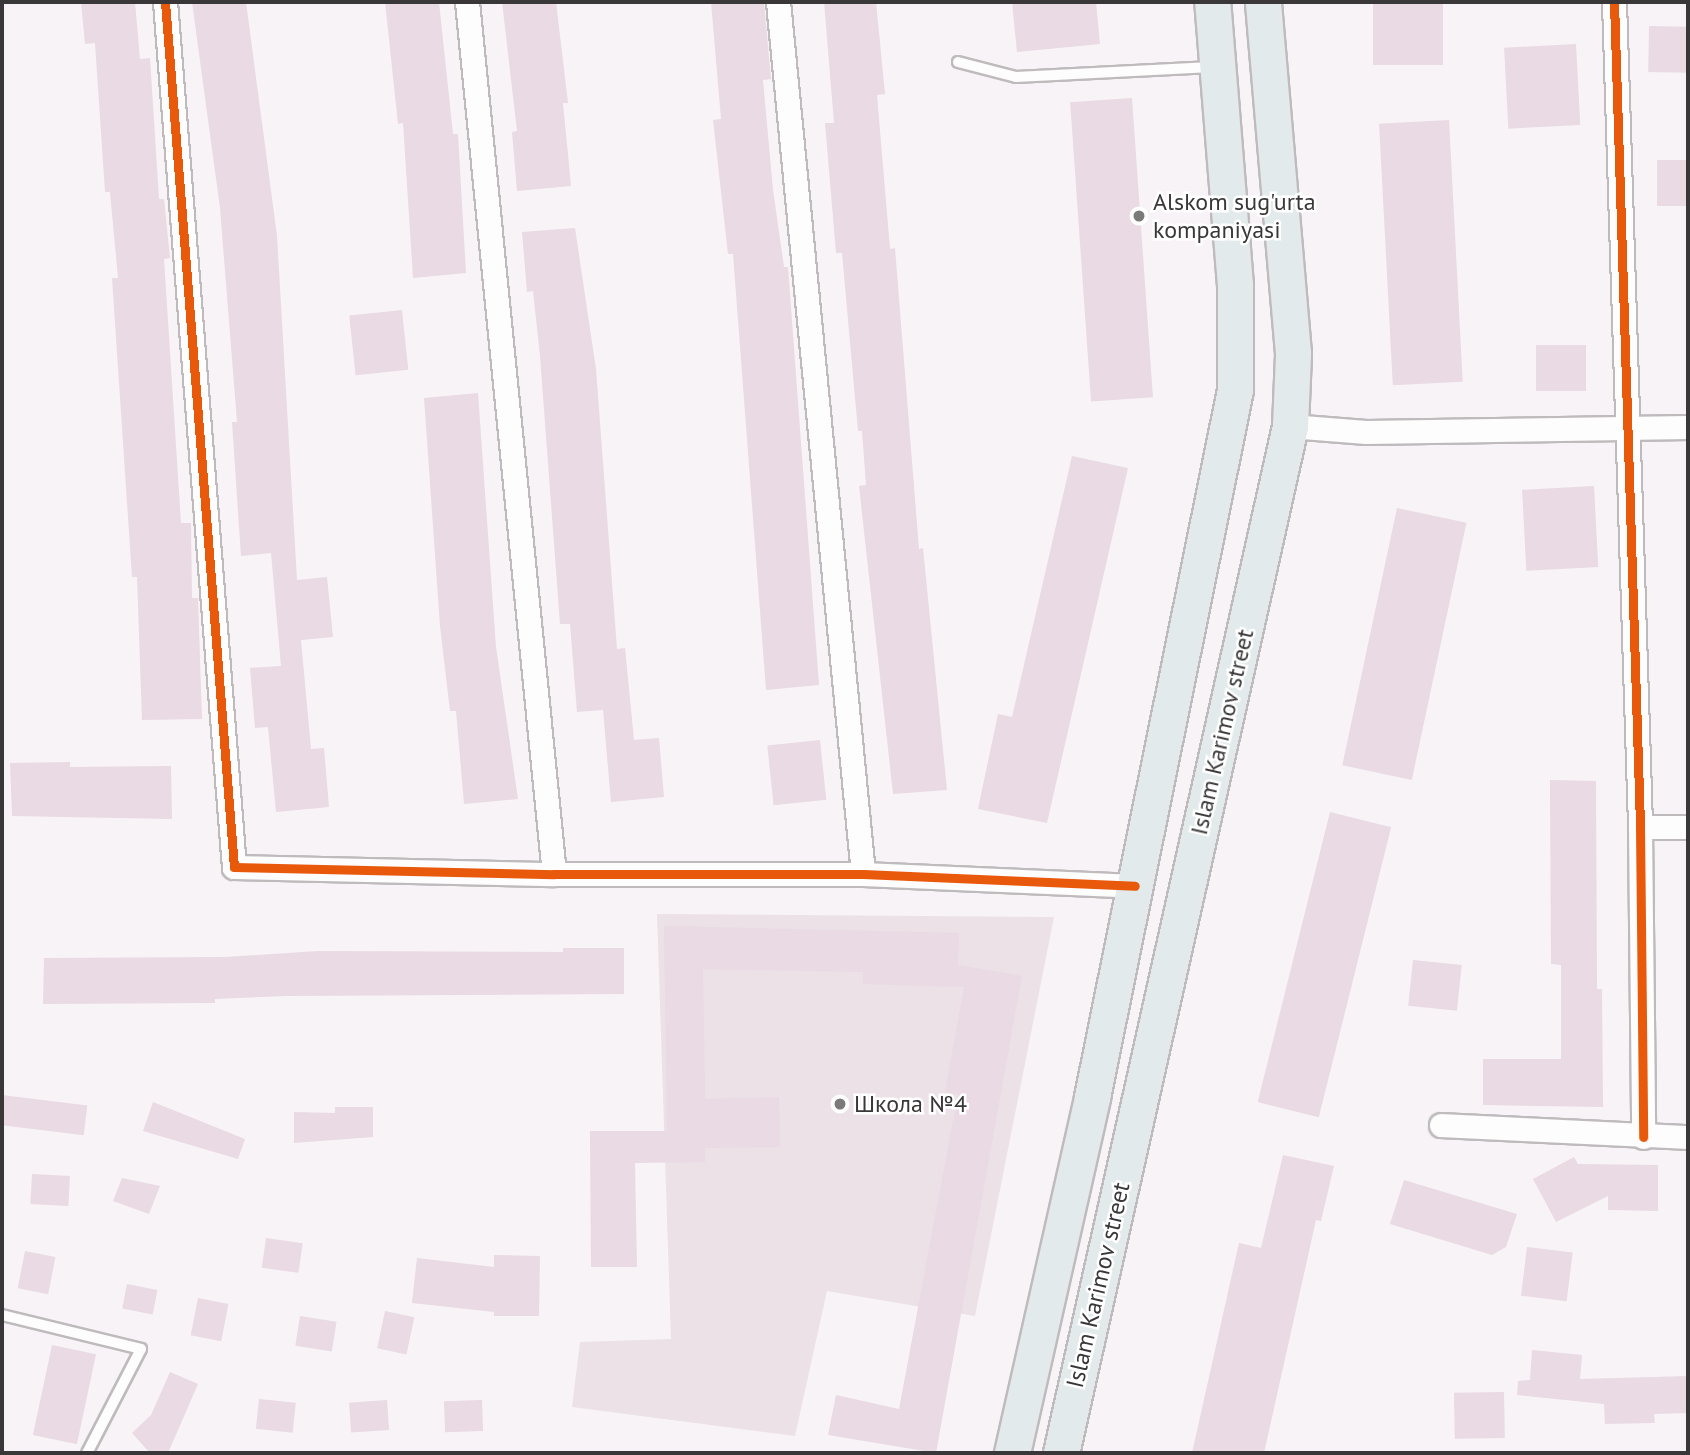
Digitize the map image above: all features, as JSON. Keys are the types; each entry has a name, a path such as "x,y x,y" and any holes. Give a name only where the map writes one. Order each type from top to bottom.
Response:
{"main road":[{"name":"Islam Karimov street","path":"1012,1453 1135,887 1235,390 1235,285 1212,2"},
{"name":"Islam Karimov street","path":"1061,1453 1290,426 1293,353 1263,2"}],"street":[{"path":"165,2 234,867 554,874 863,874 1135,887"},
{"path":"467,2 554,874"},
{"path":"778,2 863,874"},
{"path":"1614,2 1630,426 1640,827 1643,1138"},
{"path":"1290,426 1366,432 1688,427"},
{"path":"1640,827 1688,827"},
{"path":"1441,1125 1643,1138 1688,1137"}],"lane":[{"path":"958,62 1016,77 1217,67"},
{"path":"2,1315 14,1314 141,1349 87,1453"}],"shaded area":[{"name":"Школа №4","path":"657,914 1054,917 975,1316 827,1291 795,1436 572,1407 580,1342 671,1339"}],"building":[{"path":"81,2 135,2 140,59 150,58 159,199 164,199 170,258 164,259 181,523 191,523 192,598 198,598 202,719 142,720 137,577 132,577 112,278 118,278 110,192 105,192 95,43 85,44"},
{"path":"192,2 246,2 277,236 297,580 327,577 333,637 301,640 311,749 324,748 329,807 276,812 268,727 255,728 250,668 281,666 271,553 241,556 232,422 237,422 220,208"},
{"path":"385,2 439,2 453,134 458,134 466,273 413,278 403,123 398,124"},
{"path":"502,2 556,2 568,103 563,103 571,186 517,191 512,132 517,131"},
{"path":"711,2 764,2 771,79 763,80 773,190 784,267 788,267 819,685 766,690 733,254 728,254 713,120 721,119"},
{"path":"824,2 876,2 885,94 877,95 890,249 895,248 919,549 923,548 947,790 893,794 859,486 866,485 862,431 858,431 842,253 836,253 825,123 834,123"},
{"path":"1012,2 1096,2 1100,44 1017,52"},
{"path":"1373,2 1443,2 1443,65 1373,65"},
{"path":"1649,26 1688,27 1687,73 1648,72"},
{"path":"1576,44 1580,125 1508,129 1504,48"},
{"path":"1132,98 1153,397 1091,402 1070,102"},
{"path":"1449,120 1463,382 1393,385 1379,124"},
{"path":"1657,160 1688,160 1688,206 1657,206"},
{"path":"575,228 596,369 617,649 625,648 634,740 659,738 664,797 611,802 603,710 577,712 570,624 560,624 540,356 533,291 527,292 522,232"},
{"path":"402,310 408,370 356,375 349,316"},
{"path":"1536,345 1586,345 1586,391 1536,391"},
{"path":"478,393 496,647 518,799 464,804 456,711 450,711 440,626 424,398"},
{"path":"1072,456 1128,468 1047,823 978,809 998,714 1012,717"},
{"path":"1594,486 1598,567 1526,571 1522,490"},
{"path":"1397,508 1466,523 1412,780 1342,765"},
{"path":"820,740 826,800 774,805 767,746"},
{"path":"70,762 70,767 171,766 172,819 12,816 10,763"},
{"path":"1550,780 1596,781 1597,989 1602,989 1603,1107 1483,1105 1483,1059 1561,1059 1561,965 1551,964"},
{"path":"1330,812 1391,827 1319,1117 1258,1102"},
{"path":"664,926 959,933 958,965 1022,976 936,1453 828,1435 836,1395 899,1409 958,1094 945,1092 964,987 863,984 863,972 703,969 705,1099 779,1097 780,1147 705,1148 705,1162 635,1163 637,1267 591,1267 590,1131 667,1131"},
{"path":"563,948 624,948 624,994 286,996 215,999 215,1003 43,1004 44,958 225,957 318,951 563,952"},
{"path":"1413,960 1462,965 1457,1011 1408,1006"},
{"path":"2,1095 87,1105 84,1135 2,1125"},
{"path":"153,1102 245,1139 238,1159 143,1131"},
{"path":"335,1107 373,1107 373,1137 294,1143 294,1112 335,1113"},
{"path":"1283,1155 1334,1166 1321,1221 1316,1220 1264,1453 1192,1453 1239,1243 1261,1248"},
{"path":"1574,1157 1578,1164 1658,1165 1658,1211 1608,1210 1608,1196 1556,1222 1533,1179"},
{"path":"32,1174 70,1176 68,1206 30,1204"},
{"path":"122,1178 160,1186 149,1214 113,1201"},
{"path":"1404,1180 1517,1214 1506,1247 1492,1255 1390,1224"},
{"path":"266,1238 303,1243 298,1273 262,1268"},
{"path":"1527,1247 1573,1253 1567,1301 1521,1296"},
{"path":"25,1251 55,1257 48,1294 18,1288"},
{"path":"494,1255 540,1256 539,1316 494,1316 494,1312 412,1303 417,1258 494,1267"},
{"path":"127,1284 157,1290 153,1314 122,1309"},
{"path":"198,1298 228,1304 221,1341 191,1335"},
{"path":"385,1311 414,1317 406,1354 377,1348"},
{"path":"300,1316 337,1322 332,1351 295,1346"},
{"path":"52,1345 96,1354 77,1444 33,1435"},
{"path":"1532,1350 1582,1355 1580,1379 1688,1376 1688,1413 1654,1414 1655,1423 1605,1424 1604,1404 1517,1395 1518,1381 1530,1380"},
{"path":"170,1372 198,1384 168,1453 150,1453 132,1433 151,1415"},
{"path":"1504,1392 1505,1438 1455,1439 1454,1393"},
{"path":"259,1399 296,1403 293,1433 256,1429"},
{"path":"387,1400 389,1430 351,1433 349,1403"},
{"path":"482,1400 483,1431 445,1432 444,1401"}],"cycle path":[{"path":"165,2 234,867 554,874 863,874 1135,886"},
{"path":"1614,2 1640,827 1643,1137"}],"place":[{"name":"Alskom sug'urta kompaniyasi","path":"1139,216"},
{"name":"Школа №4","path":"840,1104"}]}
